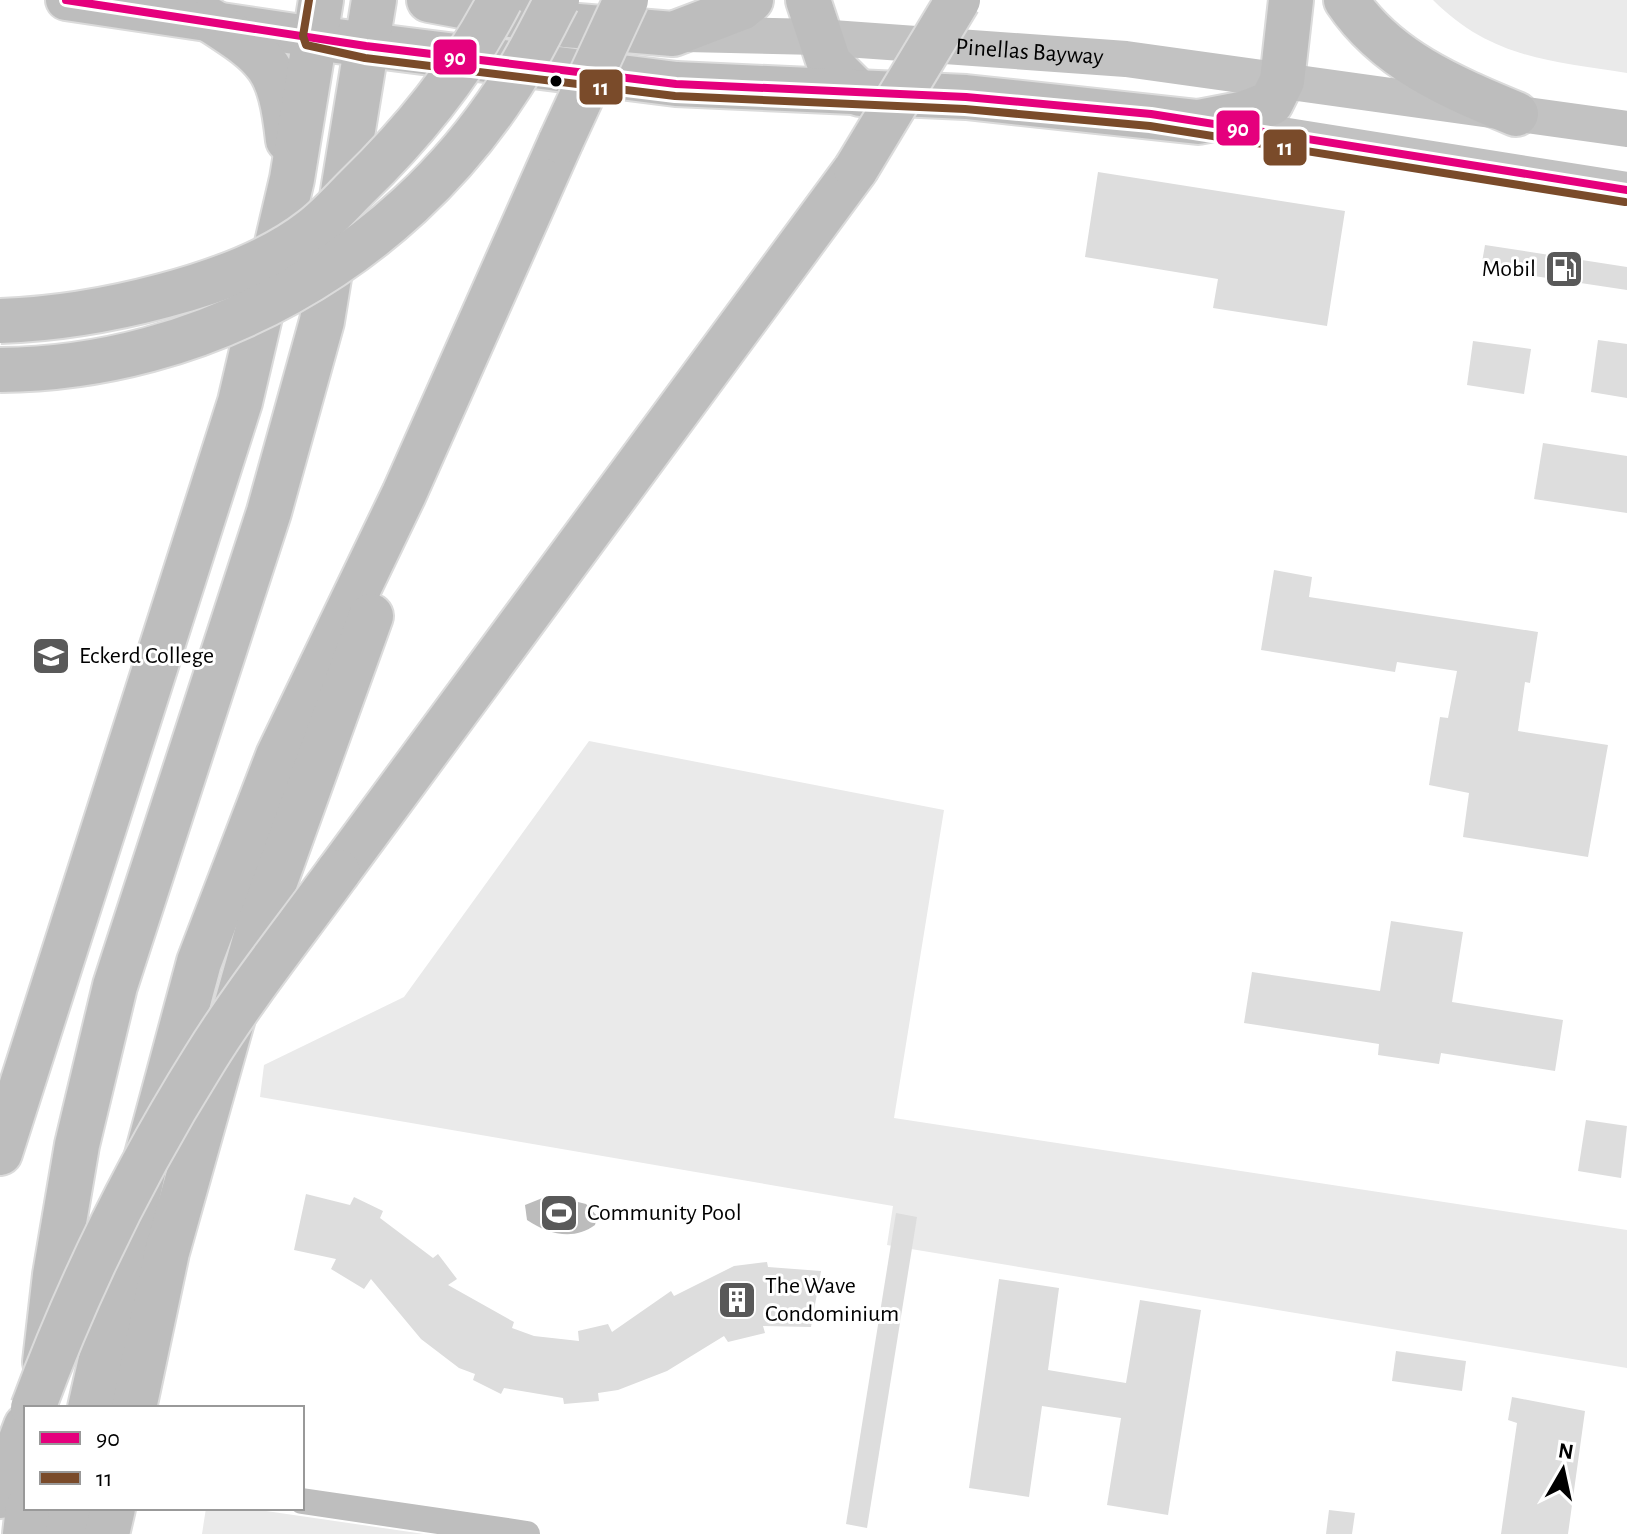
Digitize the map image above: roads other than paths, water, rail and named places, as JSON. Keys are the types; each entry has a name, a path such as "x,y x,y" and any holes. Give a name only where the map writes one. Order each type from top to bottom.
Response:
{"highway":[{"path":"39,1406 55,1275 80,1131 115,986 269,512 322,321 374,0"},
{"name":"Pinellas Bayway","path":"429,0 566,25 673,34"},
{"path":"0,321 42,320 151,300 243,269 312,231 439,101 500,0"},
{"path":"0,370 28,370 127,355 206,333 302,288 360,249 452,162 507,91 557,0"},
{"path":"90,1406 146,1159 199,962 278,756 404,494 626,0"},
{"path":"673,34 741,8 751,0"},
{"path":"34,1406 63,1327 117,1211 204,1059 338,872 856,169 958,0"},
{"path":"1198,122 1245,113 1271,103 1282,81 1291,0"},
{"path":"1346,0 1379,42 1460,90 1516,114"},
{"path":"813,18 829,63 860,94"},
{"path":"0,1153 240,402 292,179 318,19"},
{"name":"Pinellas Bayway","path":"318,19 366,46 661,82 966,97 1198,122"},
{"path":"210,20 256,49 266,61 282,100 292,179"},
{"path":"134,1406 167,1252 258,929 368,631 404,494"},
{"path":"0,1496 24,1431"},
{"path":"25,1534 28,1510"},
{"path":"68,1534 72,1510"},
{"path":"107,1534 113,1510"}],"main road":[{"name":"Pinellas Bayway","path":"66,0 210,20 318,19"},
{"name":"Pinellas Bayway","path":"673,34 813,18 1627,129"},
{"name":"Pinellas Bayway","path":"1198,122 1627,190"}],"street":[{"path":"304,1501 527,1534"}],"place":[{"name":"Mobil","path":"1564,269"},
{"name":"Eckerd College","path":"51,656"},
{"name":"Community Pool","path":"559,1213"},
{"name":"The Wave Condominium","path":"737,1300"}]}
